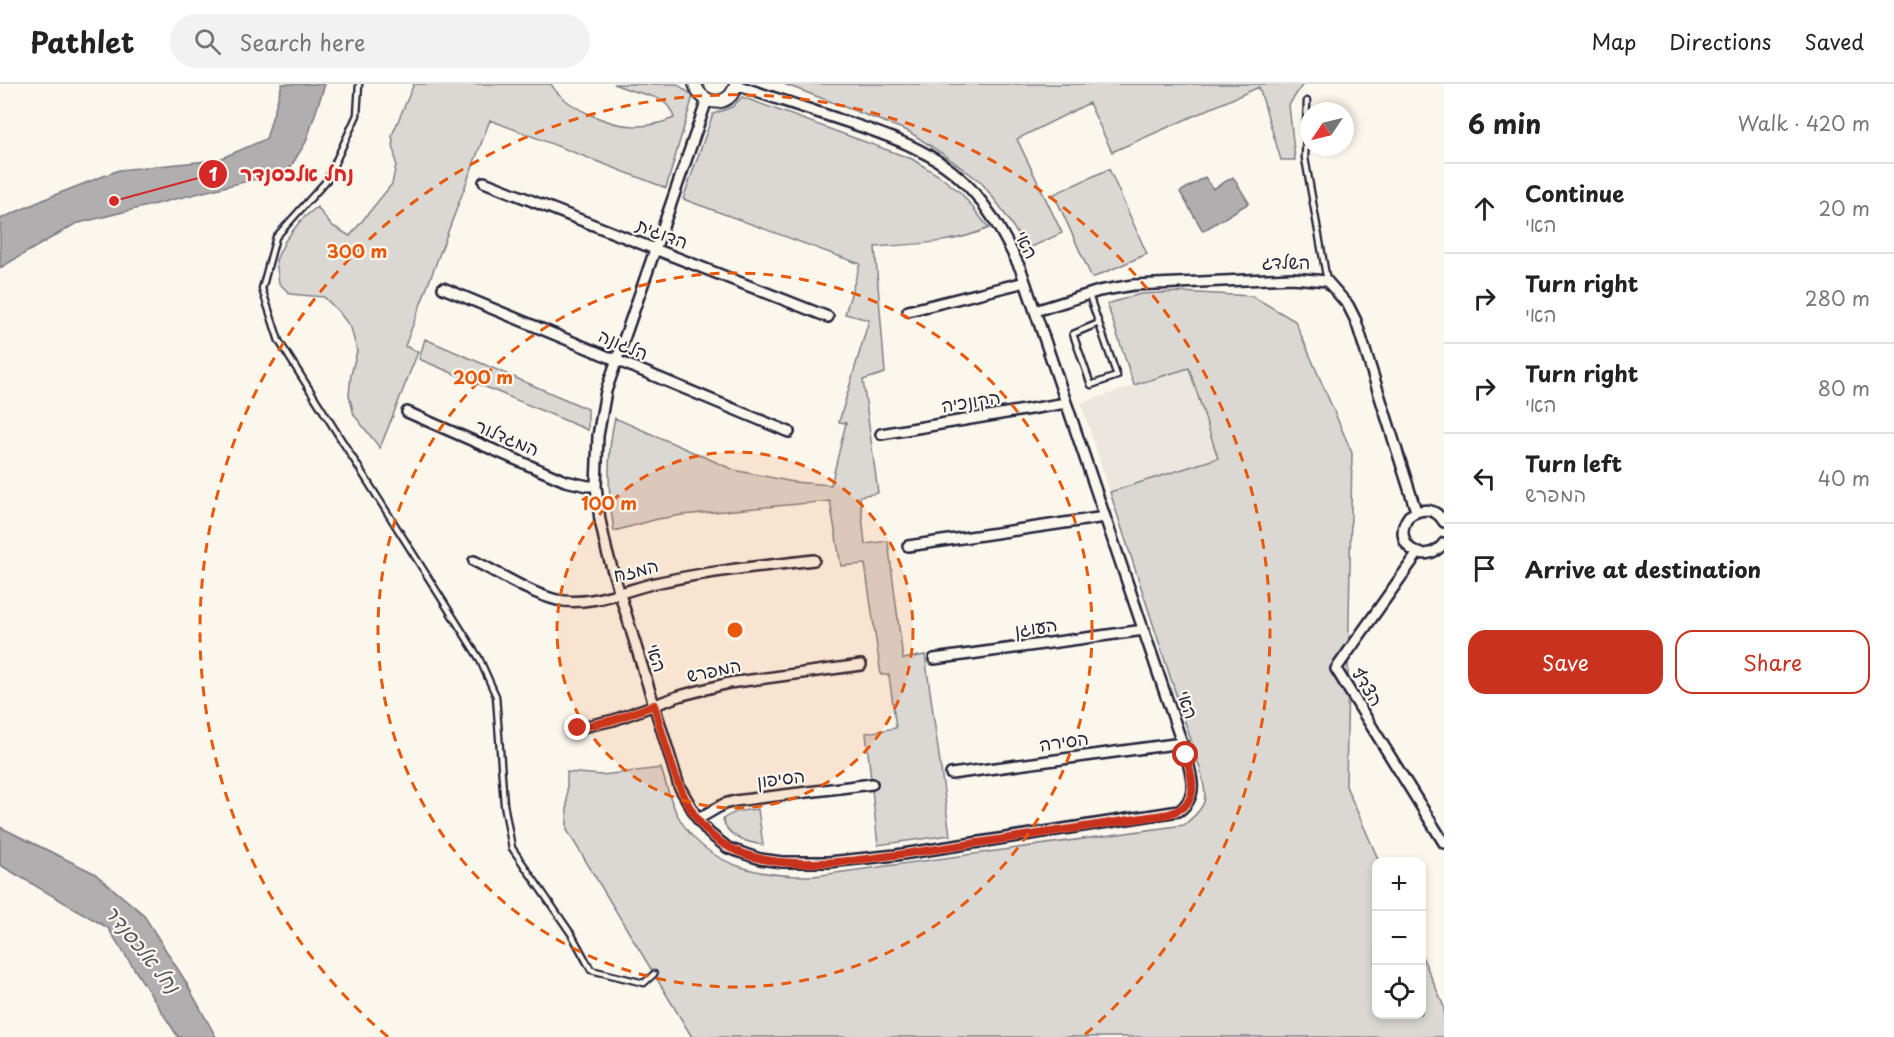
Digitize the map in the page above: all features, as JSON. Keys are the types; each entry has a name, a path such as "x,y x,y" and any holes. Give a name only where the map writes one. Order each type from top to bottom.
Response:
{"street":[{"path":"695,84 700,95 717,103 733,94 736,84"},
{"name":"האי","path":"707,100 606,391 598,436 596,486 600,520 618,593 680,786 698,819 715,838 728,848 760,859 803,863 896,855 1179,811 1191,798 1193,791 1193,781 1182,743 1025,282 1009,246 985,206 969,186 940,163 913,147 872,130 736,84"},
{"name":"הדוגית","path":"484,182 828,316"},
{"name":"השלדג","path":"1035,311 1122,287 1292,278 1327,281 1348,305 1356,321 1416,511"},
{"path":"908,311 1025,282"},
{"name":"הלגונה","path":"444,288 789,432"},
{"name":"הקונכיה","path":"881,434 1066,403"},
{"name":"המגדלור","path":"406,412 565,481 596,486"},
{"path":"1442,516 1431,510 1416,511 1409,516 1402,530 1407,545 1418,553 1430,554 1442,549"},
{"path":"909,546 1105,517"},
{"name":"הצדף","path":"1418,553 1336,669 1444,843"},
{"name":"המזח","path":"474,561 542,595 558,600 574,601 592,600 690,576 814,560"},
{"name":"העוגן","path":"934,660 1144,630"},
{"name":"המפרש","path":"578,728 614,720 701,689 861,664"},
{"name":"הסירה","path":"951,774 1182,743"},
{"name":"הסיפון","path":"698,819 724,804 735,801 872,784"}],"lane":[{"path":"359,84 357,115 327,180 276,237 262,289 279,341 479,657 496,696 504,804 512,848 572,935 591,970 644,983 654,974"},
{"path":"1307,101 1305,158 1327,281"},
{"path":"1089,295 1099,322 1117,376 1091,385 1073,334 1099,322"}],"shaded area":[{"path":"414,84 551,84 566,100 589,114 614,123 637,126 656,124 674,118 669,107 660,100 614,84 677,84 693,96 666,188 490,120 405,346 418,352 380,448 354,415 349,395 357,351 351,328 324,297 290,294 279,283 276,260 285,241 301,220 317,207 331,225 350,236 392,184 396,165 392,135"},
{"path":"784,84 1303,84 1289,105 1295,160 1281,160 1259,87 1112,152 1089,103 1017,139 1062,233 1027,249 981,182 943,154 908,131"},
{"path":"742,97 912,159 961,193 989,228 947,240 875,247 885,373 863,380 878,493 860,496 865,544 888,541 903,659 925,655 950,835 878,845 866,733 896,728 889,675 881,675 865,564 841,566 830,501 682,515 614,531 609,474 610,446 615,418 734,470 793,482 831,485 846,423 839,422 869,320 845,314 860,264 683,199 713,114 732,107"},
{"path":"1109,169 1147,254 1092,278 1054,194"},
{"path":"1180,292 1252,296 1295,321 1352,453 1346,786 1377,857 1372,857 1372,1019 1426,1019 1426,965 1444,1007 1444,1037 692,1037 567,830 567,772 602,775 661,768 670,799 678,816 704,847 719,858 737,866 755,871 794,876 814,876 1184,825 1202,806 1205,794 1200,768 1110,492 1218,458 1189,368 1134,385 1107,304 1140,294"},
{"path":"425,339 588,409 588,430 419,359"},
{"path":"1189,368 1218,458 1110,492 1081,403"},
{"path":"758,809 763,845 738,838 725,825 723,819 731,814"}],"water":[{"path":"282,84 325,84 306,142 288,171 75,224 0,268 0,219 119,170 217,160 266,139"},
{"path":"1205,177 1213,189 1233,177 1249,203 1203,231 1180,192"},
{"path":"0,827 94,873 143,914 184,979 216,1037 178,1037 108,928 0,865"}],"place":[{"name":"נחל אלכסנדר","path":"114,201"}],"route":[{"path":"578,728 614,720 654,705 680,786 691,808 709,833 728,848 745,855 760,859 803,863 896,855 1169,814 1179,811 1191,798 1193,781 1186,755"}]}
